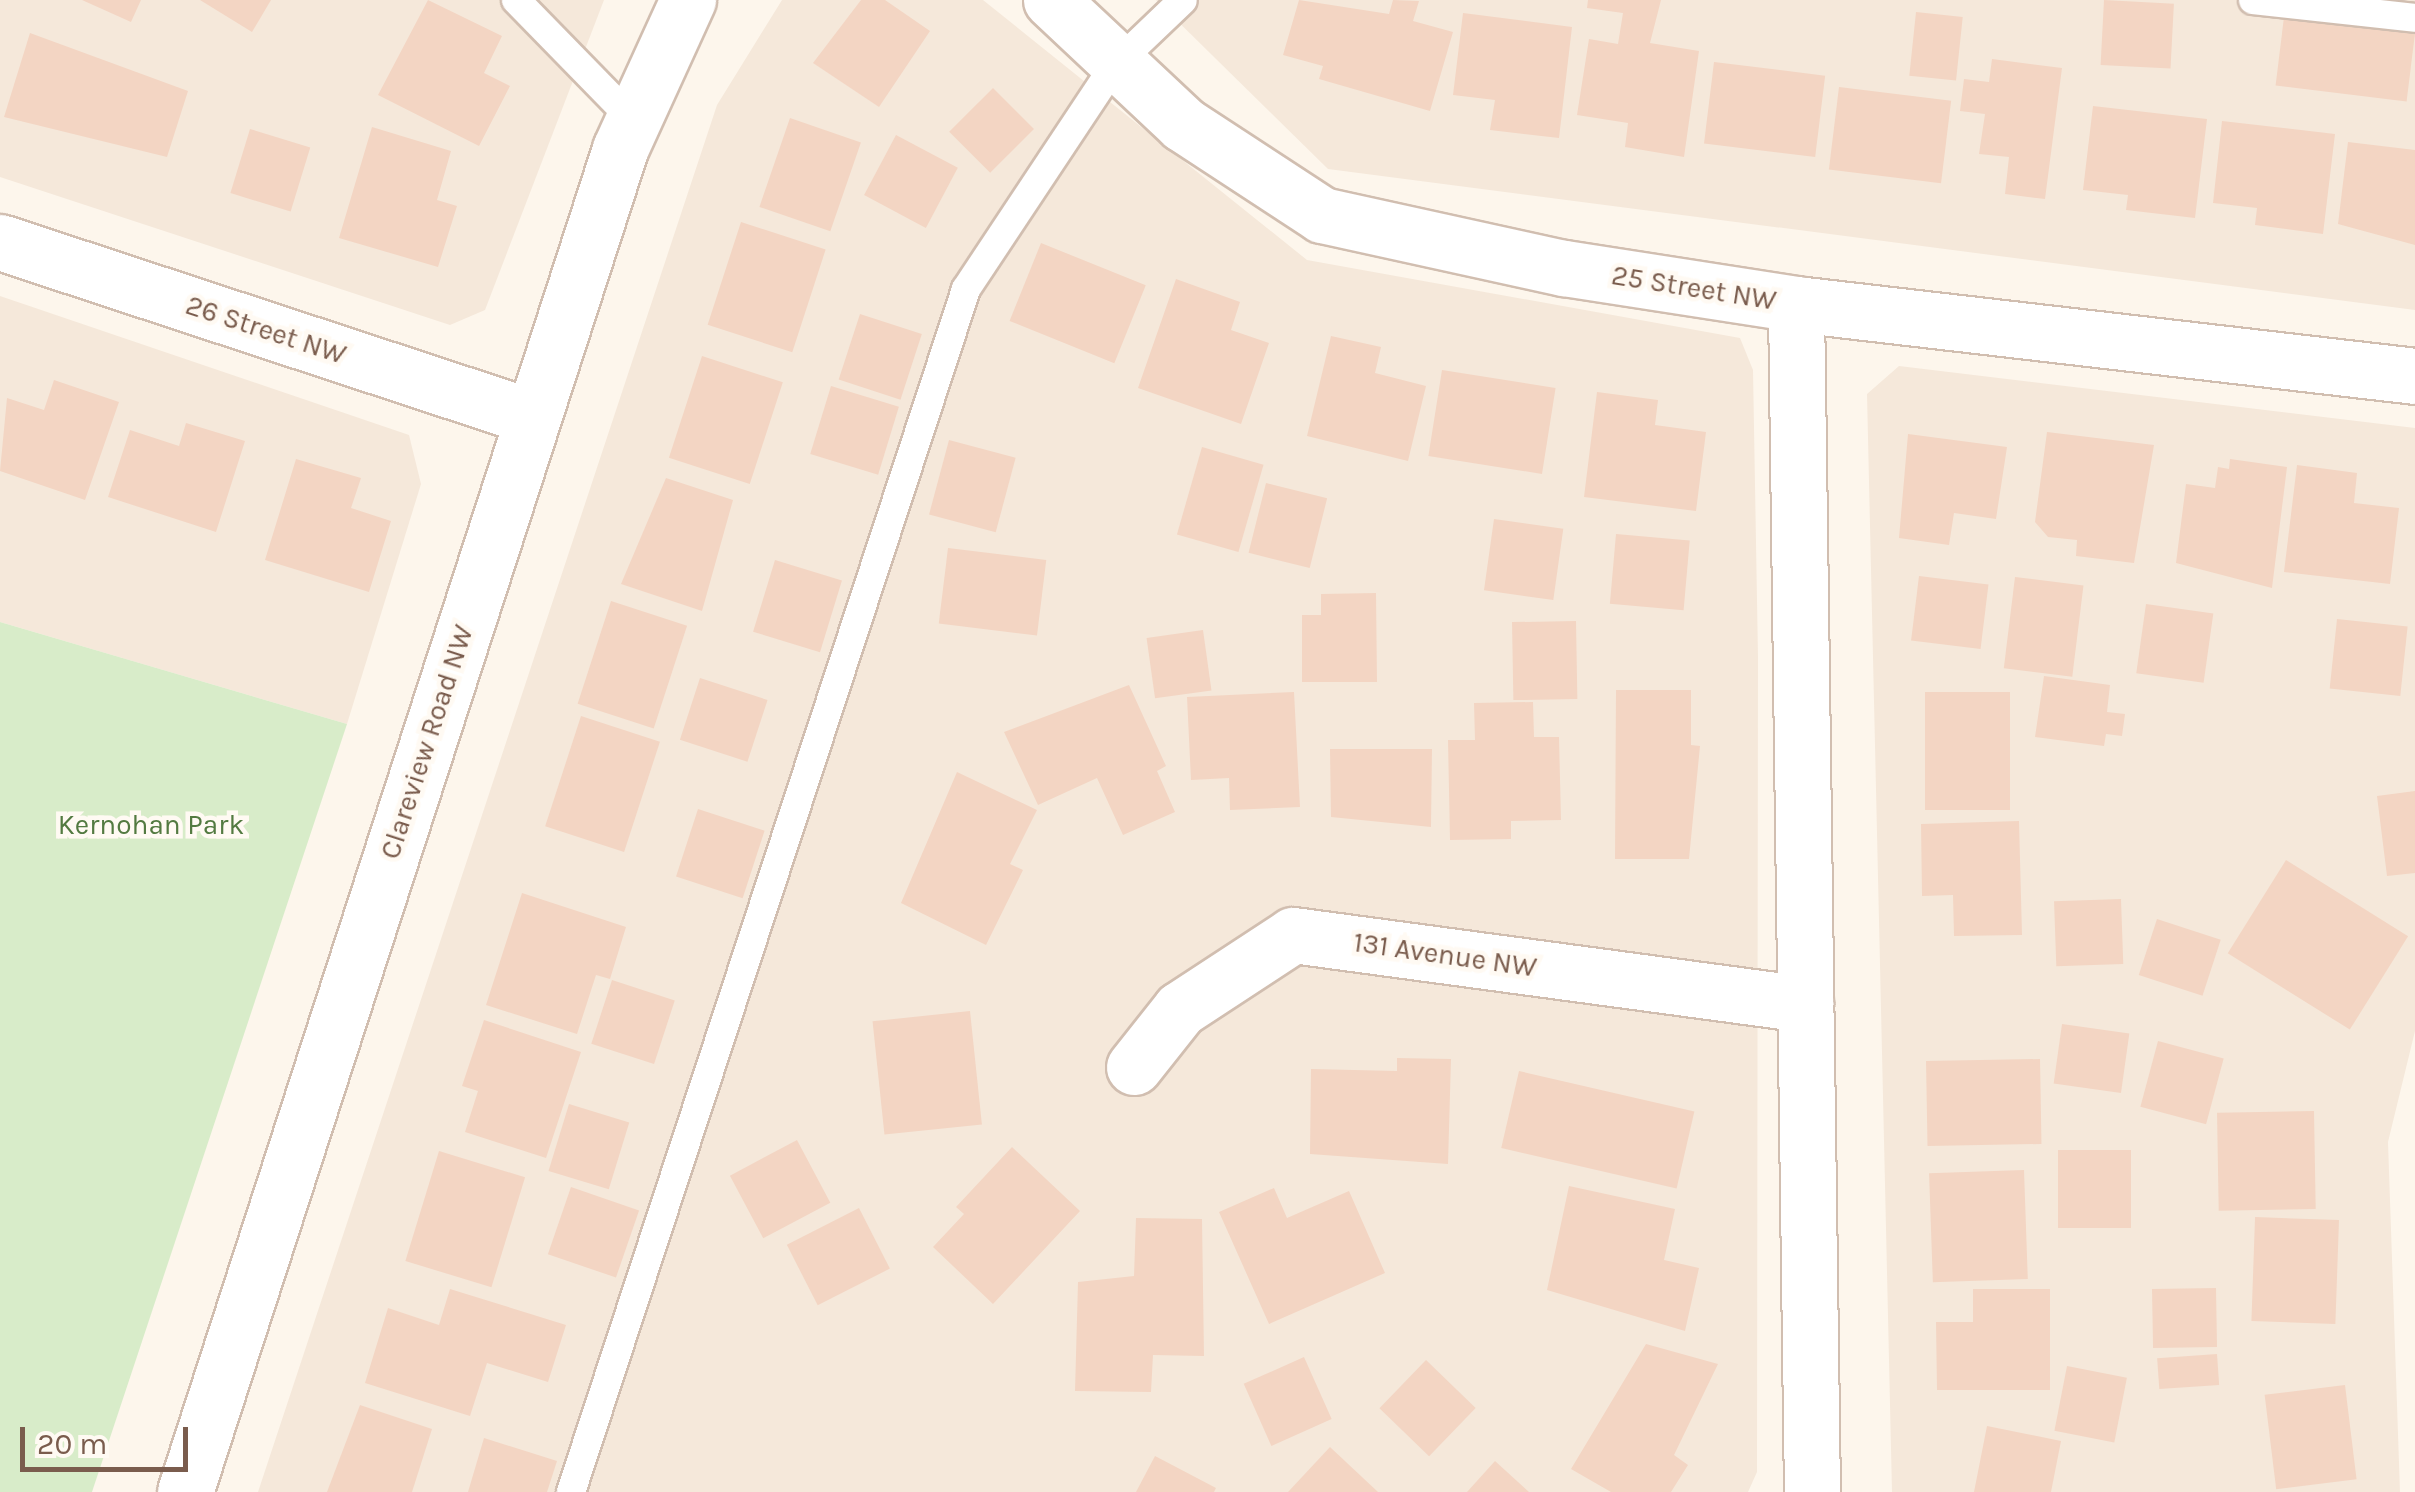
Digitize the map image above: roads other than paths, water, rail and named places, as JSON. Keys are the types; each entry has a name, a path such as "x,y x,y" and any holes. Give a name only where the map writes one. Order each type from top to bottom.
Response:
{"street":[{"name":"Clareview Road NW","path":"185,1492 632,119 688,0"},
{"name":"25 Street NW","path":"1051,0 1114,66 1183,124 1322,215 1564,268 1796,304 2415,376"},
{"name":"26 Street NW","path":"0,242 532,417"},
{"path":"1796,304 1812,1492"},
{"name":"131 Avenue NW","path":"1134,1067 1180,1009 1294,934 1805,1004"}],"lane":[{"path":"516,0 632,119"},
{"path":"571,1492 966,288 1114,66 1182,0"},
{"path":"2253,0 2415,18"}],"park label":[{"name":"Kernohan Park","path":"151,825"}]}
